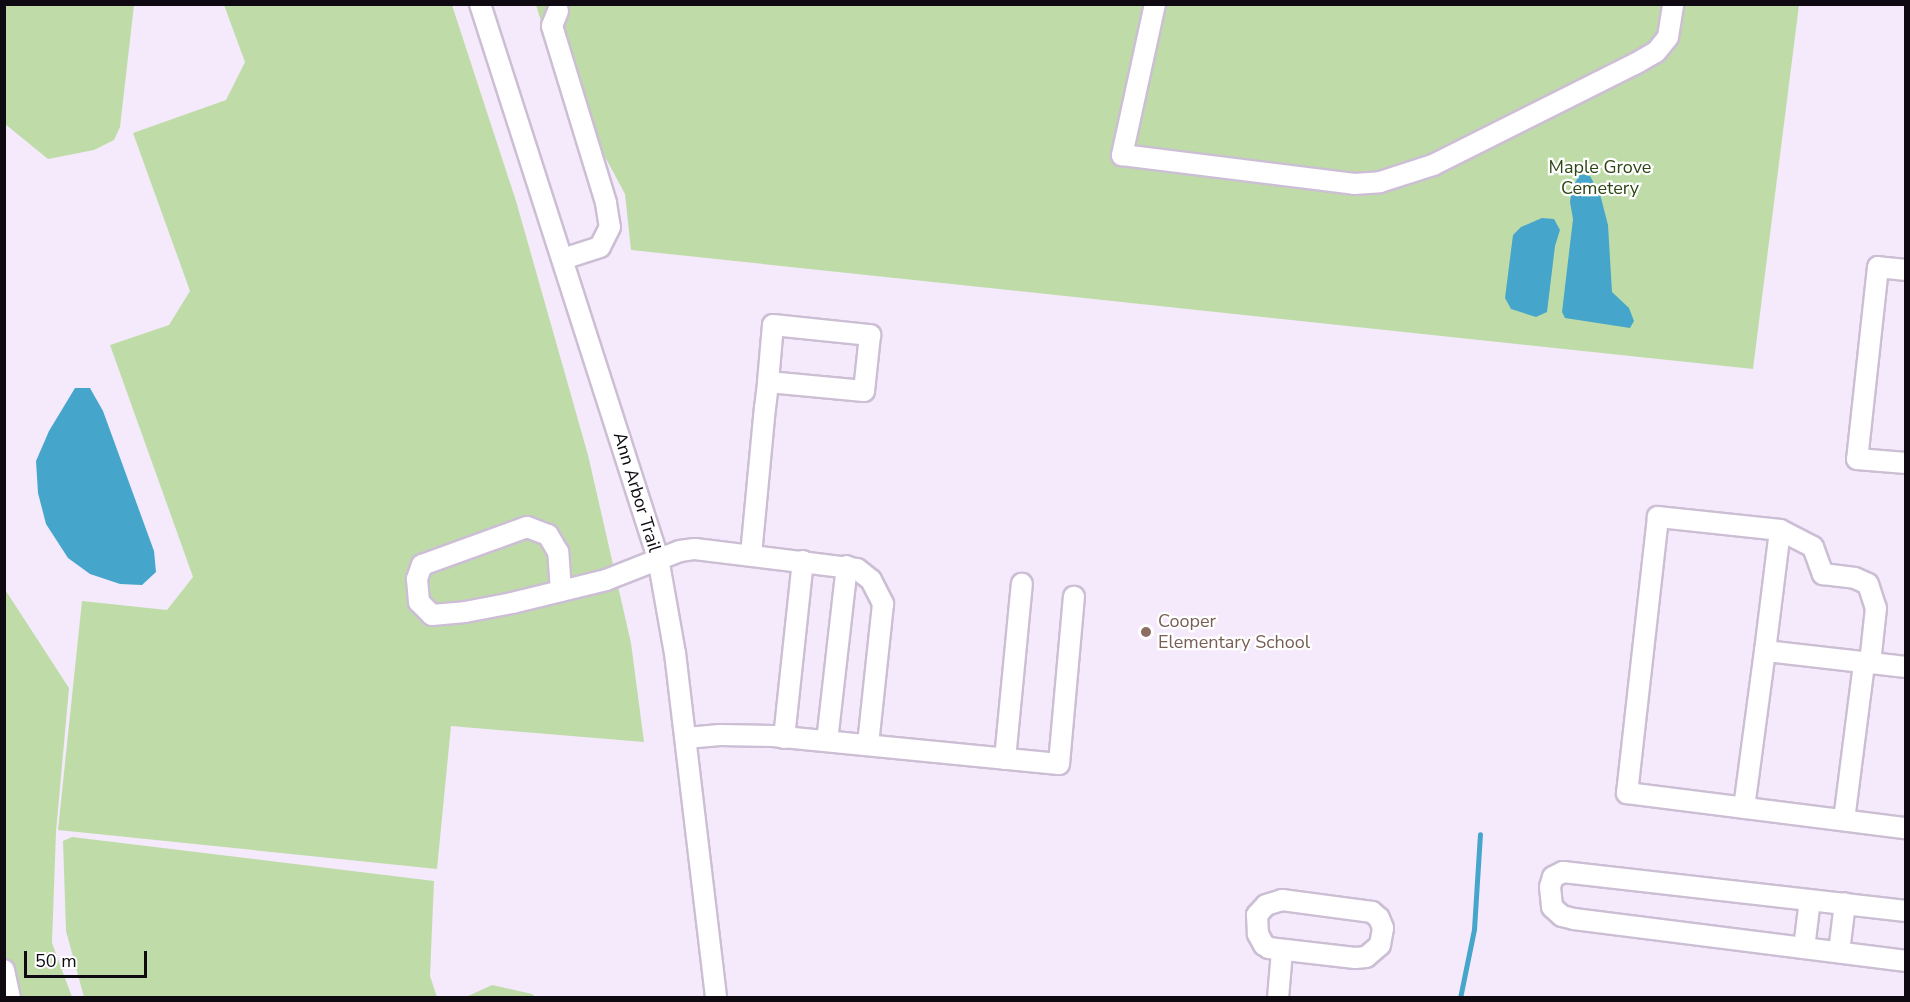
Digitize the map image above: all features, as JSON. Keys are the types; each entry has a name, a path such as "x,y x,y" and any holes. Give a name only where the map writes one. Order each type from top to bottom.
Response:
{"street":[{"name":"Ann Arbor Trail","path":"480,4 658,558 675,653 716,998"},
{"path":"1155,4 1122,155 1354,184 1380,182 1433,165 1635,64 1656,52 1668,37 1673,4"},
{"path":"558,11 552,26 606,203 609,227 600,247 563,260"},
{"path":"1905,270 1878,267 1857,459 1905,463"},
{"path":"751,555 773,325 870,335 864,391 768,382"},
{"path":"1844,820 1876,609 1869,584 1855,578 1823,574 1813,547 1779,530 1658,517 1627,793 1905,828"},
{"path":"561,591 558,552 548,535 527,527 422,565 417,579 419,602 432,615 465,612 561,591 606,580 658,558 695,549 847,566 865,572 878,590 883,604 868,744"},
{"path":"1744,808 1779,530"},
{"path":"784,738 802,561"},
{"path":"828,741 847,566"},
{"path":"1005,759 1022,584"},
{"path":"686,738 720,735 828,741 1059,765 1074,597"},
{"path":"1765,651 1905,667"},
{"path":"1905,910 1563,872 1553,877 1550,887 1552,908 1562,916 1574,919 1905,961"},
{"path":"1804,948 1810,900"},
{"path":"1273,901 1362,909 1379,918 1383,928 1380,945 1366,957 1282,951 1264,945 1256,924 1262,909 1273,901"},
{"path":"1839,952 1845,903"},
{"path":"1278,998 1282,951"},
{"path":"4,970 10,998"}],"green space":[{"path":"4,5 134,5 120,127 114,140 94,150 48,159 5,124"},
{"path":"224,5 452,5 516,201 588,455 631,643 644,742 451,726 437,869 58,830 82,601 167,610 193,577 110,345 169,325 190,291 133,133 226,100 245,62"},
{"name":"Maple Grove Cemetery","path":"536,5 1799,5 1753,369 631,250 625,194 553,60"},
{"path":"4,588 69,688 56,832 52,943 72,997 5,997"},
{"path":"72,837 434,881 430,976 437,997 84,997 66,931 63,841"},
{"path":"492,985 532,994 535,997 466,997"}],"water":[{"path":"1580,174 1590,176 1600,194 1608,225 1612,292 1629,308 1634,321 1630,328 1565,318 1562,312 1573,219 1570,202 1572,188"},
{"path":"1542,218 1554,219 1560,230 1555,246 1547,312 1536,317 1511,309 1505,298 1513,235 1521,227"},
{"path":"75,388 90,388 103,411 154,551 156,572 142,585 120,584 90,574 68,558 46,524 38,493 36,461 49,431"}],"waterway":[{"path":"1460,998 1474,929 1480,834"}],"place":[{"name":"Cooper Elementary School","path":"1146,632"}]}
